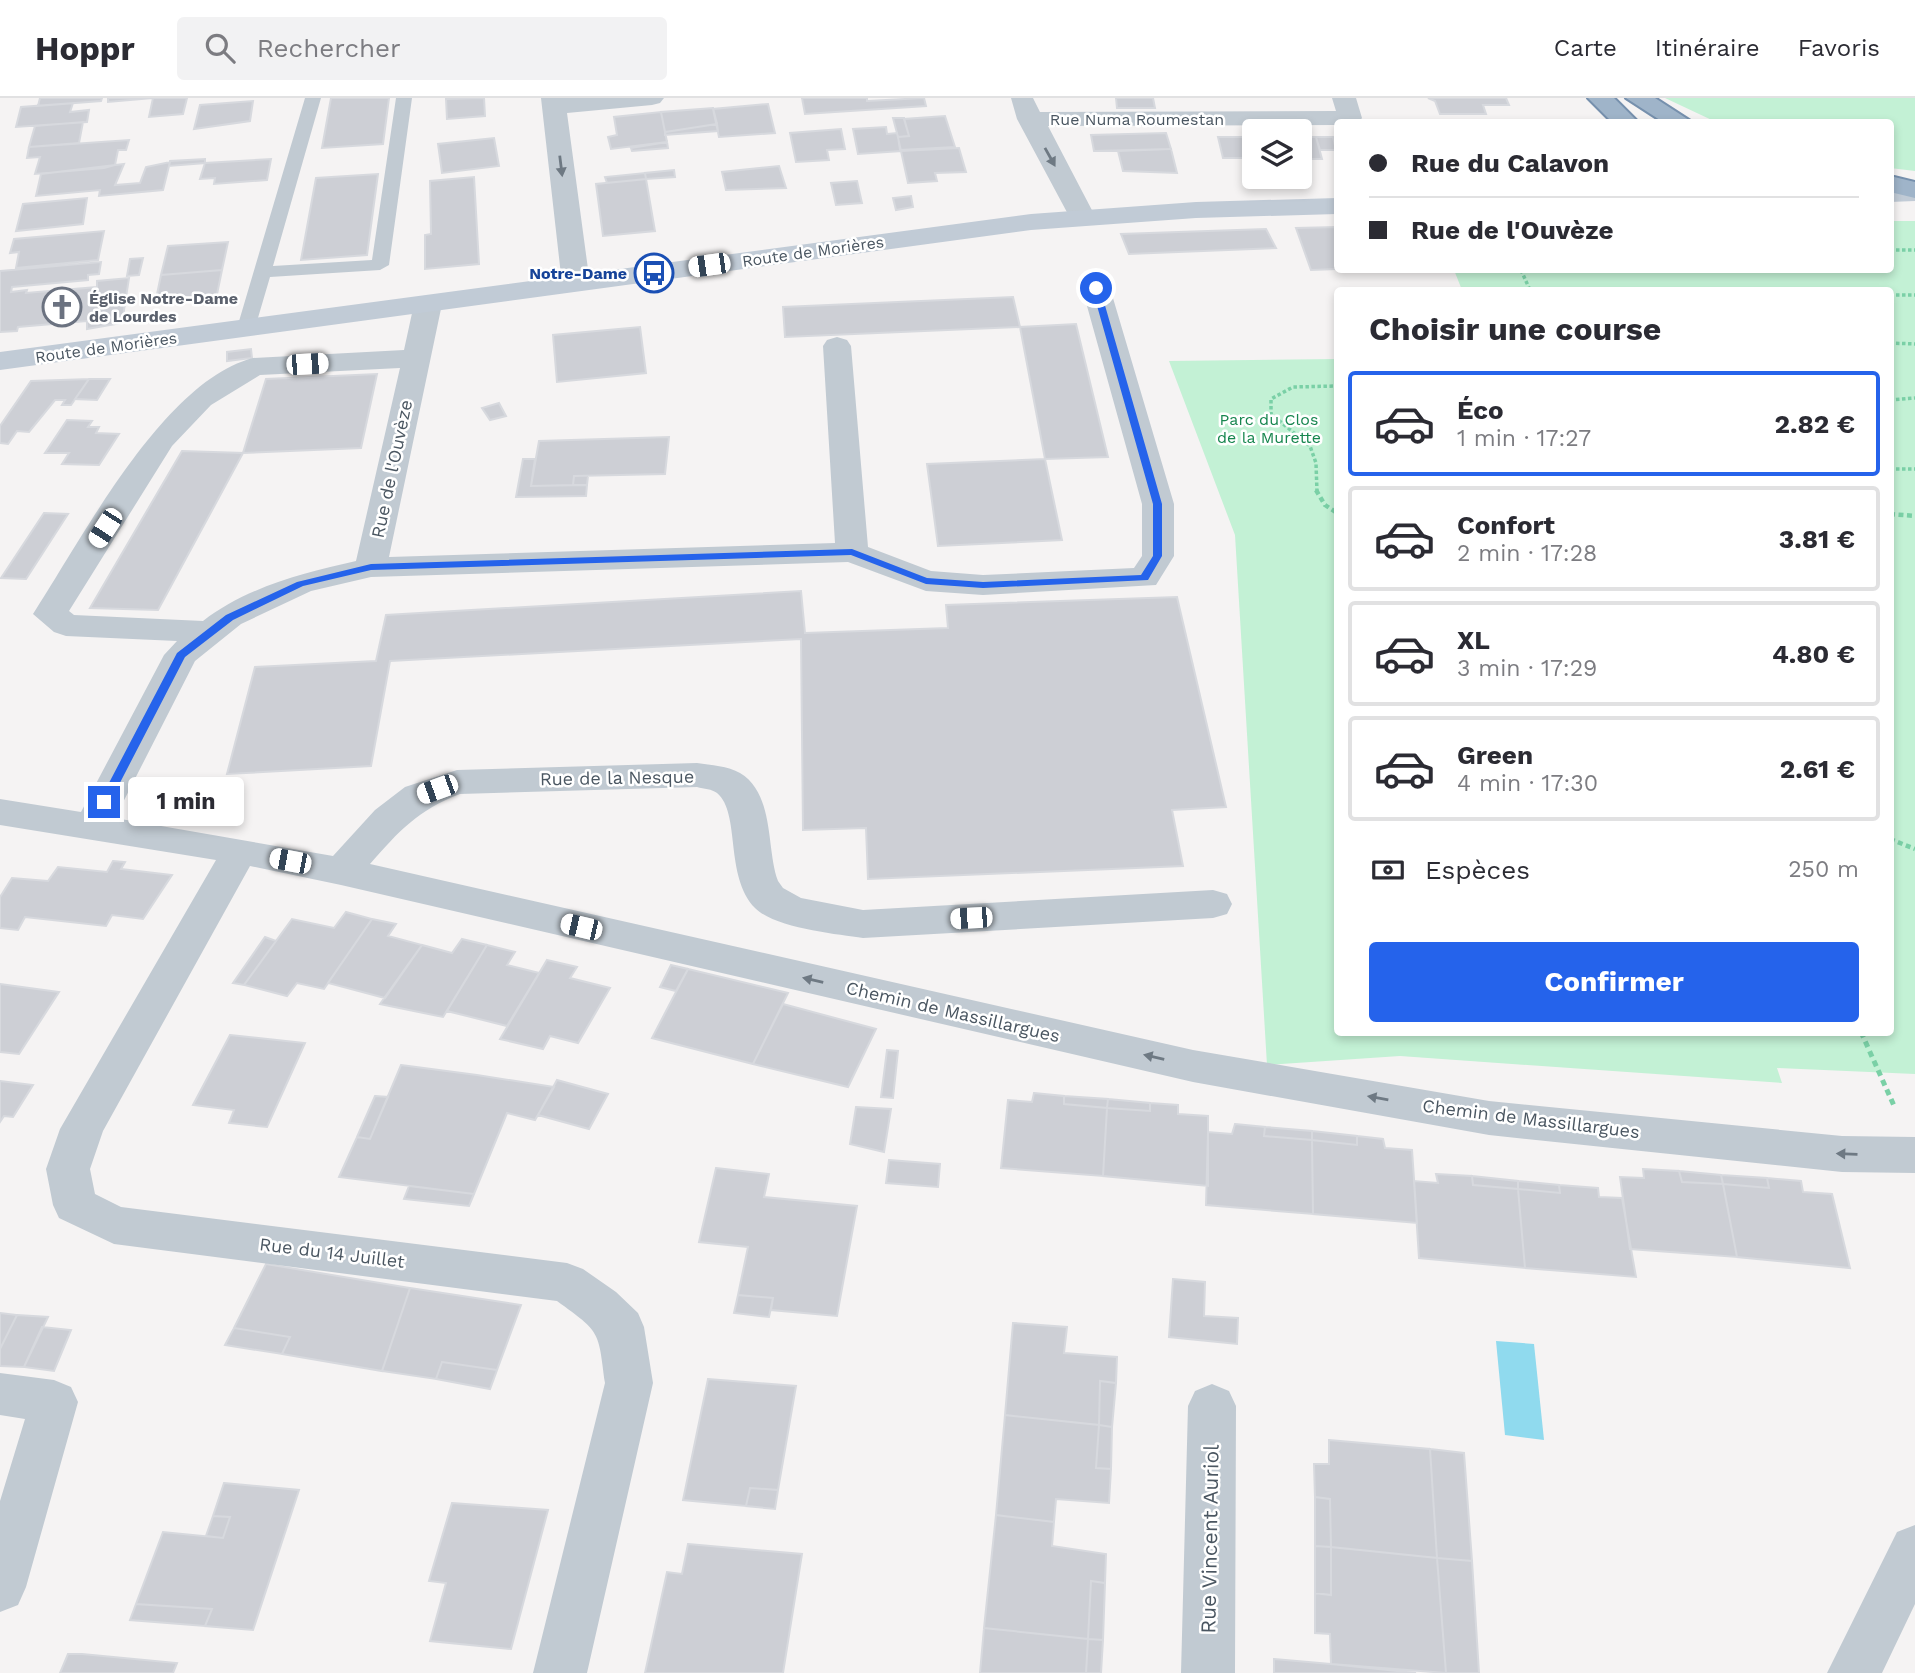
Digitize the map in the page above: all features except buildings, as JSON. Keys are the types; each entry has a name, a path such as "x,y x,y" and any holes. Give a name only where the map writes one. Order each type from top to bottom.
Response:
{"highway":[{"path":"1600,98 1623,119"},
{"path":"1638,98 1675,119"},
{"path":"1894,185 1915,192"}],"main road":[{"path":"1894,194 1915,192"},
{"name":"Route de Morières","path":"0,361 1082,216 1334,206"}],"street":[{"path":"576,284 554,102 652,98"},
{"name":"Rue Numa Roumestan","path":"1025,108 1350,118 1344,98"},
{"path":"1025,108 1082,216"},
{"path":"92,826 181,655 229,617 300,584 371,567 852,552 926,581 983,585 1144,578 1158,556 1158,504 1096,288"},
{"name":"Rue de l'Ouvèze","path":"371,567 428,304"},
{"path":"837,345 852,552"},
{"path":"211,632 66,625 50,614 160,441 201,399 253,368 416,358"},
{"name":"Rue de la Nesque","path":"341,871 388,819 418,796 457,782 697,775 728,783 741,797 754,877 771,900 813,915 863,924 1213,904"},
{"name":"Chemin de Massillargues","path":"0,811 240,851 341,871 1193,1066 1489,1118 1842,1154 1915,1155"},
{"name":"Rue du 14 Juillet","path":"240,851 82,1129 68,1168 75,1205 114,1225 567,1283 600,1306 621,1327 629,1383 560,1673"},
{"path":"0,1394 54,1402 0,1587"},
{"name":"Rue Vincent Auriol","path":"1208,1673 1212,1406"},
{"path":"1854,1673 1912,1547"}],"lane":[{"path":"246,328 313,98"},
{"path":"263,272 380,265 404,98"}],"path":[{"path":"1894,250 1915,250"},
{"path":"1894,295 1915,295"},
{"path":"1894,343 1915,344"},
{"path":"1334,386 1306,385 1280,390 1271,399 1271,414 1310,446 1316,460 1313,482 1317,494 1334,510"},
{"path":"1894,400 1915,398"},
{"path":"1894,469 1915,469"},
{"path":"1894,514 1915,516"},
{"path":"1894,841 1915,849"},
{"path":"1863,1036 1899,1116"}],"green space":[{"path":"1665,98 1915,98 1915,171 1894,168 1894,119 1710,119"},
{"name":"Parc du Clos de la Murette","path":"1894,221 1915,221 1915,1074 1777,1068 1782,1083 1400,1056 1267,1065 1235,535 1169,361 1334,359 1334,1036 1894,1036 1894,287 1461,287 1455,273 1894,273"}],"water":[{"path":"1496,1341 1534,1344 1544,1440 1505,1435"}],"place":[{"name":"Notre-Dame","path":"654,273"},
{"name":"Église Notre-Dame de Lourdes","path":"62,307"}],"route":[{"path":"104,802 181,655 229,617 300,584 371,567 852,552 926,581 983,585 1144,578 1158,556 1158,504 1096,288"}]}
